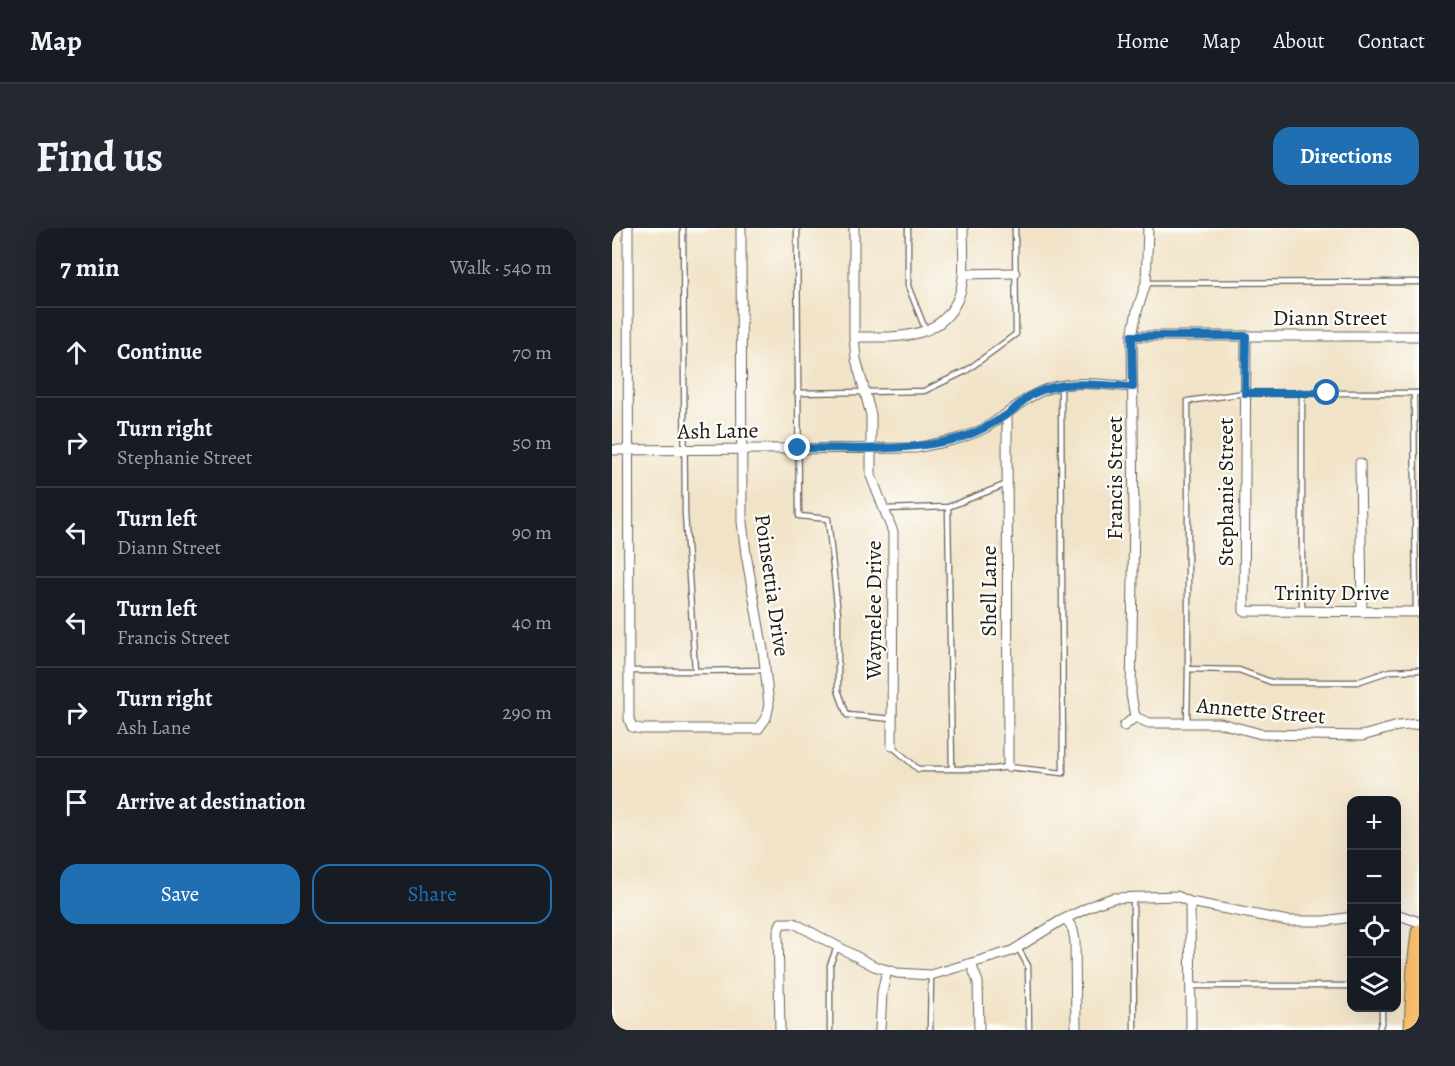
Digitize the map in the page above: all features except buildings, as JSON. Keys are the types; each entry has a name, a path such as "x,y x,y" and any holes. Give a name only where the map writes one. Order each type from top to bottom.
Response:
{"main road":[{"path":"1412,1030 1419,932"}],"street":[{"path":"628,228 630,671"},
{"name":"Poinsettia Drive","path":"630,671 629,719 632,727 641,729 758,729 766,718 769,705 766,669 742,522 741,228"},
{"name":"Waynelee Drive","path":"854,228 856,360 871,415 871,476 893,532 892,746"},
{"path":"854,337 901,337 918,334 934,327 955,304 960,292 963,274 963,228"},
{"name":"Francis Street","path":"1135,717 1131,694 1134,519 1132,336 1146,283 1148,228"},
{"path":"963,274 1015,273"},
{"name":"Diann Street","path":"1132,336 1419,336"},
{"name":"Stephanie Street","path":"1244,611 1246,336"},
{"name":"Ash Lane","path":"612,450 916,447 944,442 982,430 1032,395 1053,387 1085,384 1133,387"},
{"name":"Shell Lane","path":"1007,414 1008,767"},
{"path":"1360,463 1362,610"},
{"name":"Trinity Drive","path":"1244,611 1418,612"},
{"path":"1124,726 1135,717"},
{"name":"Annette Street","path":"1135,717 1149,723 1220,723 1261,734 1342,736 1362,736 1398,726 1419,724"},
{"path":"780,1030 778,931 781,923 794,923 874,966 897,974 930,975 1012,951 1066,918 1106,900 1177,896 1190,902 1288,921 1325,921 1347,918"},
{"path":"1190,902 1191,1030"},
{"path":"1401,916 1419,922"},
{"path":"1066,918 1073,930 1075,941 1076,1030"},
{"path":"971,964 978,982 979,1030"},
{"path":"880,1030 882,993 887,970"}],"lane":[{"path":"683,228 683,449 695,671"},
{"path":"796,228 800,516 828,519 838,614 838,690 847,714 893,719"},
{"path":"908,228 908,286 926,331"},
{"path":"797,393 924,391 966,371 1016,334 1015,228"},
{"path":"1146,283 1419,282"},
{"path":"892,746 918,769 994,770 1008,767 1063,773 1061,386"},
{"path":"1187,723 1188,401 1245,393 1416,393 1418,612"},
{"path":"1302,393 1302,611"},
{"path":"884,509 948,507 1007,484"},
{"path":"948,507 952,769"},
{"path":"630,671 766,669"},
{"path":"1188,669 1239,670 1271,682 1357,682 1390,671 1419,670"},
{"path":"1133,897 1134,1030"},
{"path":"830,1030 830,965 837,945"},
{"path":"1018,948 1028,966 1029,1030"},
{"path":"930,975 930,1030"},
{"path":"1191,986 1347,986"},
{"path":"1379,1030 1382,1012"}],"route":[{"path":"798,448 916,447 944,442 982,430 1032,395 1053,387 1085,384 1133,387 1132,336 1246,336 1245,393 1327,393"}]}
